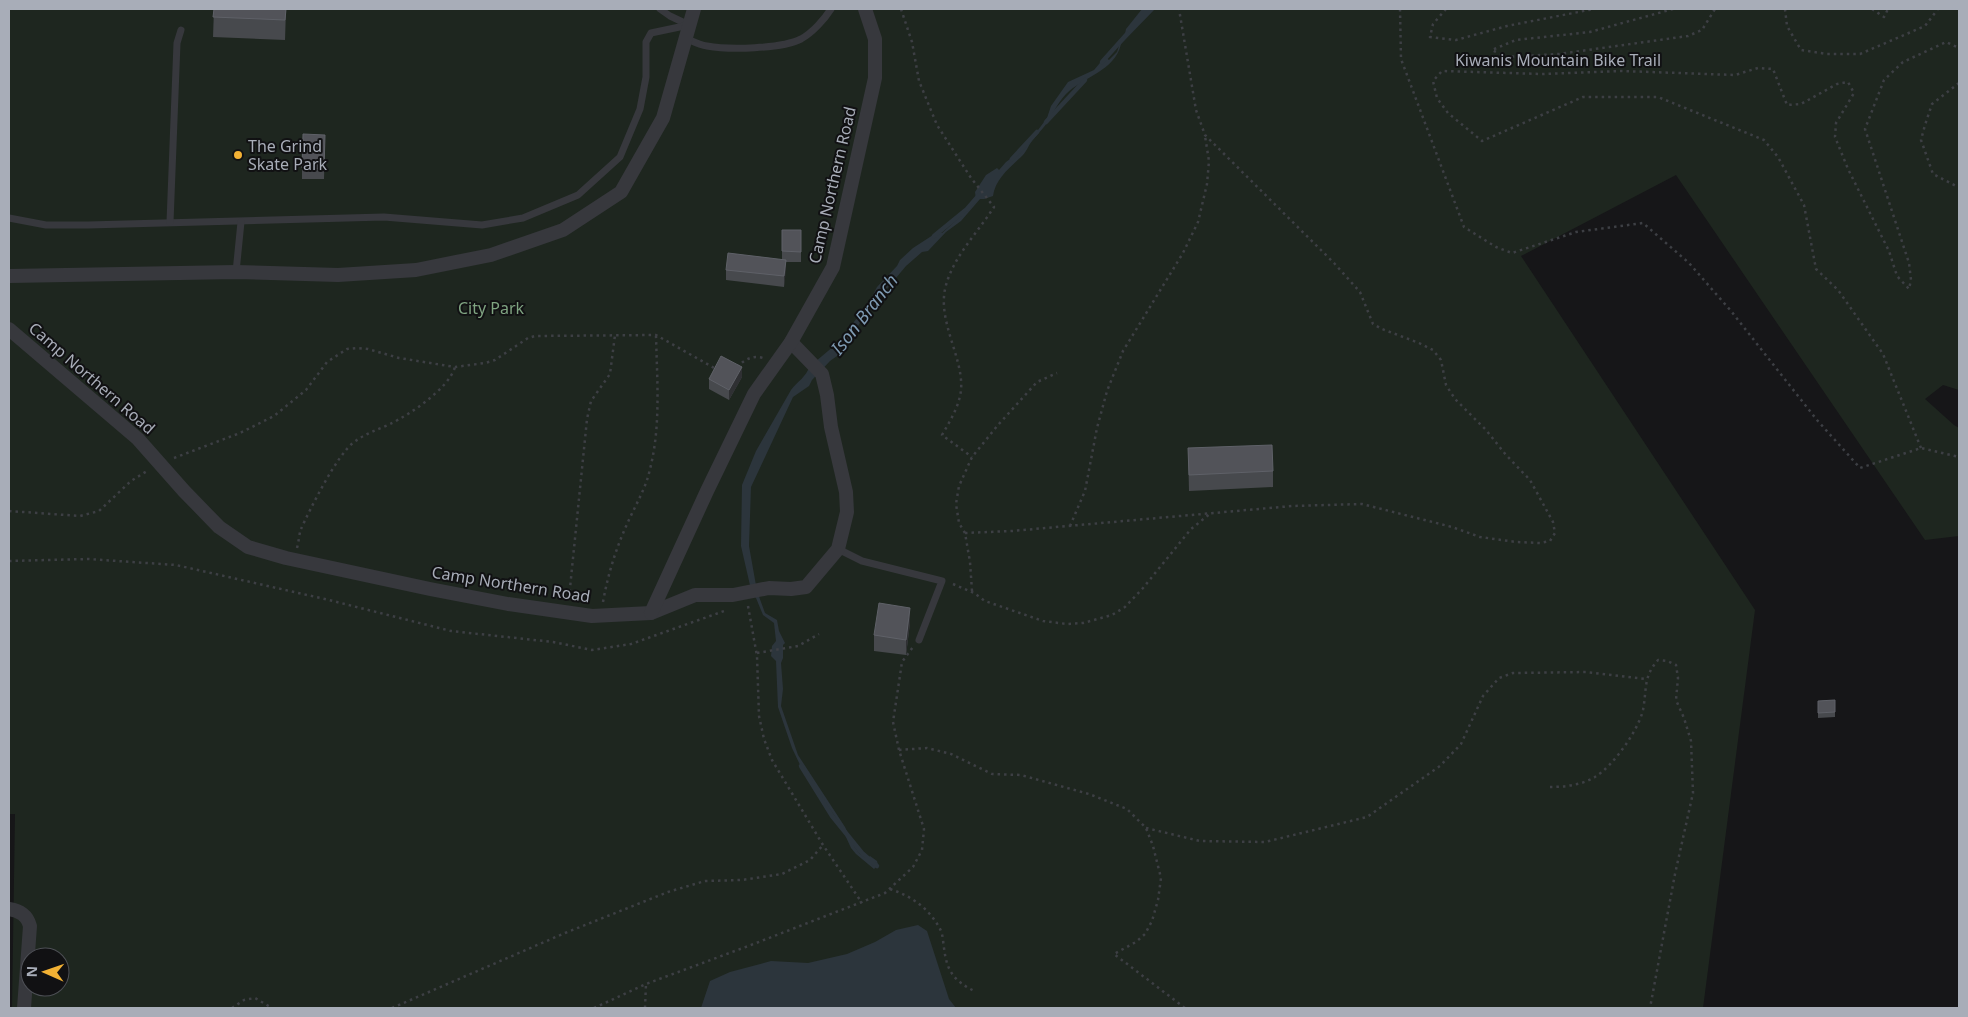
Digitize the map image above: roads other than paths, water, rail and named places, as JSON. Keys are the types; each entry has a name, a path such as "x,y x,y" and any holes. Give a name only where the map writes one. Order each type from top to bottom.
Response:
{"street":[{"path":"9,276 236,272 338,275 416,270 491,255 563,230 621,192 663,118 694,9"},
{"name":"Camp Northern Road","path":"9,329 138,438 184,491 219,527 248,546 295,560 508,604 600,616 651,613 754,394 791,342 833,267 875,78 875,39 865,9"},
{"path":"651,613 695,595 733,595 770,588 790,589 806,587 838,548 847,512 846,492 831,427 827,395 822,374 791,342"},
{"path":"9,910 17,910 24,914 30,926 24,1008"}],"lane":[{"path":"660,9 707,46 732,48 774,46 801,39 824,19 831,9"},
{"path":"170,222 177,43 181,30"},
{"path":"9,218 46,225 88,225 384,217 482,225 523,218 578,195 620,157 640,109 646,77 646,42 651,33 687,31"},
{"path":"236,272 241,222"},
{"path":"838,548 862,561 942,581 919,640"}],"water":[{"path":"1142,9 1155,9 1121,44 1118,53 1112,61 1098,73 1066,94 1024,154 1007,170 994,190 993,196 980,199 961,221 946,232 928,251 922,252 906,266 864,316 858,326 854,340 846,346 844,351 830,361 812,380 809,386 793,397 751,487 749,546 757,591 765,613 777,620 779,631 785,643 783,645 781,663 783,689 781,706 798,755 845,827 854,846 860,854 868,859 870,856 877,861 878,865 874,869 851,848 840,824 801,767 792,748 778,707 776,661 771,656 772,646 776,641 774,623 763,615 756,598 752,594 741,546 742,485 756,451 791,390 804,376 809,367 847,335 853,323 868,305 877,287 897,266 900,260 913,248 936,233 942,233 973,205 976,200 975,192 986,175 997,168 999,170 1022,150 1047,118 1051,106 1068,82 1094,70 1105,57 1109,60 1117,52 1120,43 1124,39 1126,29"},
{"path":"918,925 927,931 949,999 956,1008 701,1008 710,981 730,972 771,961 808,963 847,954 875,942 896,930"}],"waterway":[{"name":"Ison Branch","path":"1102,62 1127,34"},
{"name":"Ison Branch","path":"1046,122 1085,80"},
{"name":"Ison Branch","path":"1012,159 1037,132"},
{"name":"Ison Branch","path":"934,236 967,209 980,194"},
{"name":"Ison Branch","path":"801,766 832,816 862,853 877,866"}],"place":[{"name":"The Grind Skate Park","path":"238,155"}],"park label":[{"name":"City Park","path":"491,308"}]}
